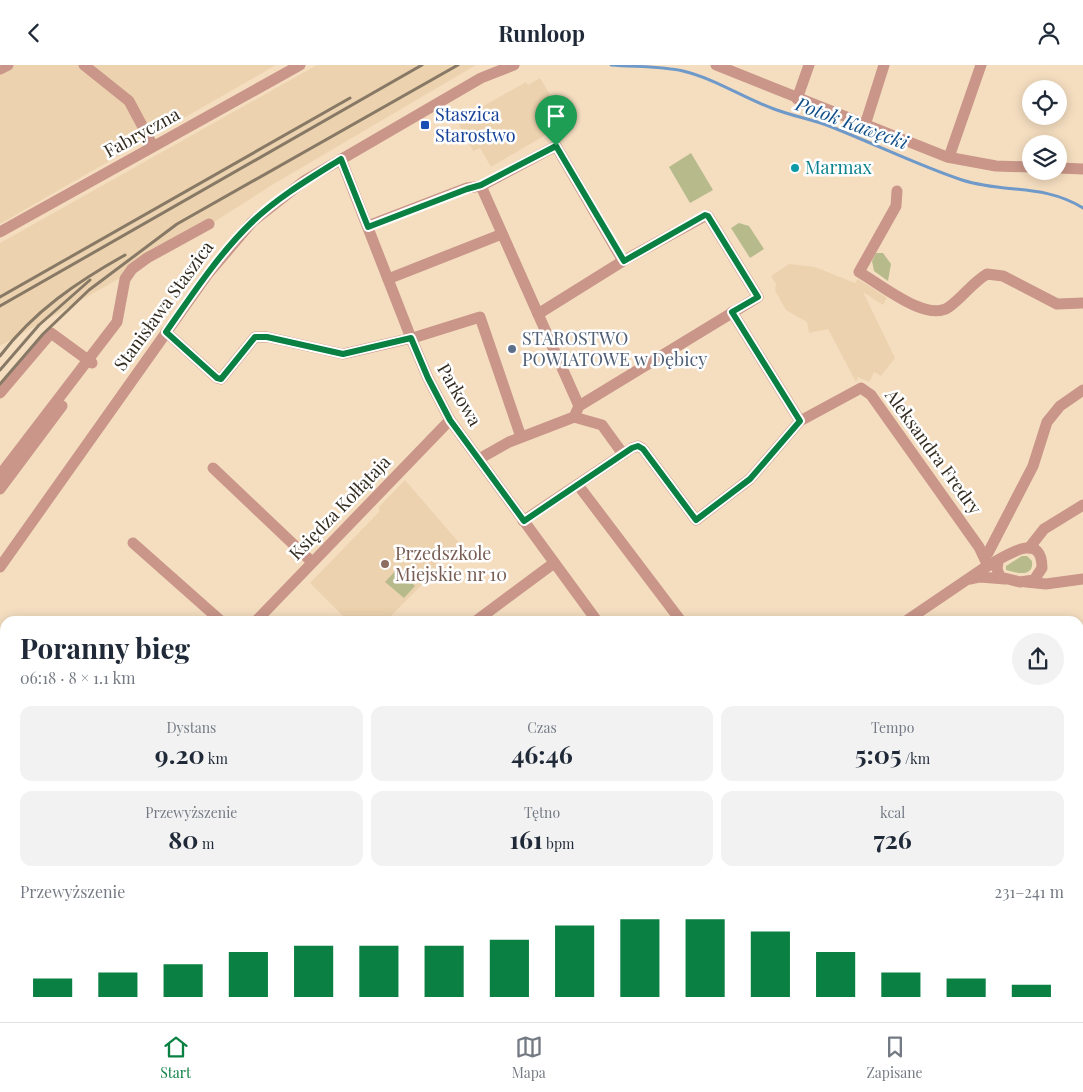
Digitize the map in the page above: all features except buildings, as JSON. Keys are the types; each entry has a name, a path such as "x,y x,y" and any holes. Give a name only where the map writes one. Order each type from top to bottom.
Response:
{"street":[{"path":"0,69 8,65"},
{"path":"84,65 129,101 153,147"},
{"name":"Fabryczna","path":"0,232 300,65"},
{"name":"Stanisława Staszica","path":"0,567 166,332 227,249 252,222 294,188 341,159 481,79 514,65"},
{"path":"716,65 797,99 950,157 996,166 1022,167"},
{"path":"797,99 809,65"},
{"path":"865,125 884,65"},
{"path":"950,157 981,65"},
{"path":"368,227 481,185 556,146 624,261"},
{"name":"Parkowa","path":"341,159 411,338 428,378 450,420 593,616"},
{"path":"1067,168 1083,169"},
{"path":"481,185 538,314 576,411 602,425 622,454"},
{"path":"897,191 896,206 859,272 916,307 924,311 937,313 949,307 972,283 987,274 1003,276 1057,304 1083,303"},
{"path":"479,459 492,450 576,411 758,297 708,216 705,215 624,261 538,314"},
{"path":"0,475 117,322 125,279 132,269 147,258 208,224"},
{"path":"388,279 502,234"},
{"path":"732,312 800,421"},
{"path":"166,332 217,378 221,379 255,337 267,337 343,354 411,338 480,317 522,437"},
{"path":"0,393 51,333 94,364 0,489"},
{"name":"Aleksandra Fredry","path":"524,521 636,446 643,449 696,520 750,479 800,421 856,389 866,390 983,550 995,563"},
{"path":"983,550 1030,473 1047,422 1060,406 1083,391"},
{"name":"Księdza Kołłątaja","path":"261,616 450,420"},
{"path":"213,468 312,562"},
{"path":"578,485 677,616"},
{"path":"914,616 1017,549 1029,547 1044,529 1083,505"},
{"path":"133,543 215,616"},
{"path":"1029,547 1039,555 1042,568 1050,575 1067,582"},
{"path":"483,616 554,563"},
{"path":"995,563 997,571 1005,579"},
{"path":"1026,582 1034,580 1042,568"},
{"path":"969,580 980,577 1046,584 1083,579"}],"shaded area":[{"path":"0,65 276,65 0,224"},
{"path":"317,65 476,65 272,185 175,247 0,346 0,243"},
{"path":"540,78 564,118 557,122 559,127 491,167 480,148 473,151 457,121 526,82 528,85"},
{"path":"789,264 815,267 855,283 858,279 887,298 883,305 863,292 895,358 881,376 874,372 869,382 858,377 856,382 828,329 809,333 807,322 786,310 775,290 776,284 771,276"},
{"name":"Przedszkole Miejskie nr 10","path":"405,480 461,545 391,616 343,616 310,583 379,512 379,507"}],"green space":[{"path":"691,153 713,190 690,203 669,167"},
{"path":"739,223 749,226 764,249 750,258 731,228"},
{"path":"876,253 883,253 891,264 888,281 874,271 872,261"},
{"path":"1022,556 1027,556 1032,561 1030,570 1024,573 1006,570 1006,566"},
{"path":"397,569 415,586 404,598 385,582"}],"waterway":[{"name":"Potok Kawęcki","path":"611,65 665,68 695,74 763,105 829,126 928,168 962,180 994,187 1053,195 1083,208"}],"railway":[{"path":"0,306 422,65"},
{"path":"0,384 43,334 89,290 177,224 458,65"},
{"path":"0,297 350,98"},
{"path":"0,356 42,311 73,287 125,255"},
{"path":"0,370 39,325 90,280"}],"place":[{"name":"Staszica Starostwo","path":"425,125"},
{"name":"Marmax","path":"795,168"},
{"name":"STAROSTWO POWIATOWE w Dębicy","path":"512,349"},
{"name":"Przedszkole Miejskie nr 10","path":"385,564"}],"route":[{"path":"556,146 624,261 705,215 708,216 758,297 732,312 800,421 750,479 696,520 643,449 638,446 632,448 548,503 524,521 450,420 428,378 411,338 343,354 267,337 255,337 221,379 217,378 166,332 206,275 238,235 267,208 294,188 341,159 368,227 481,185 550,147 556,146"}]}
